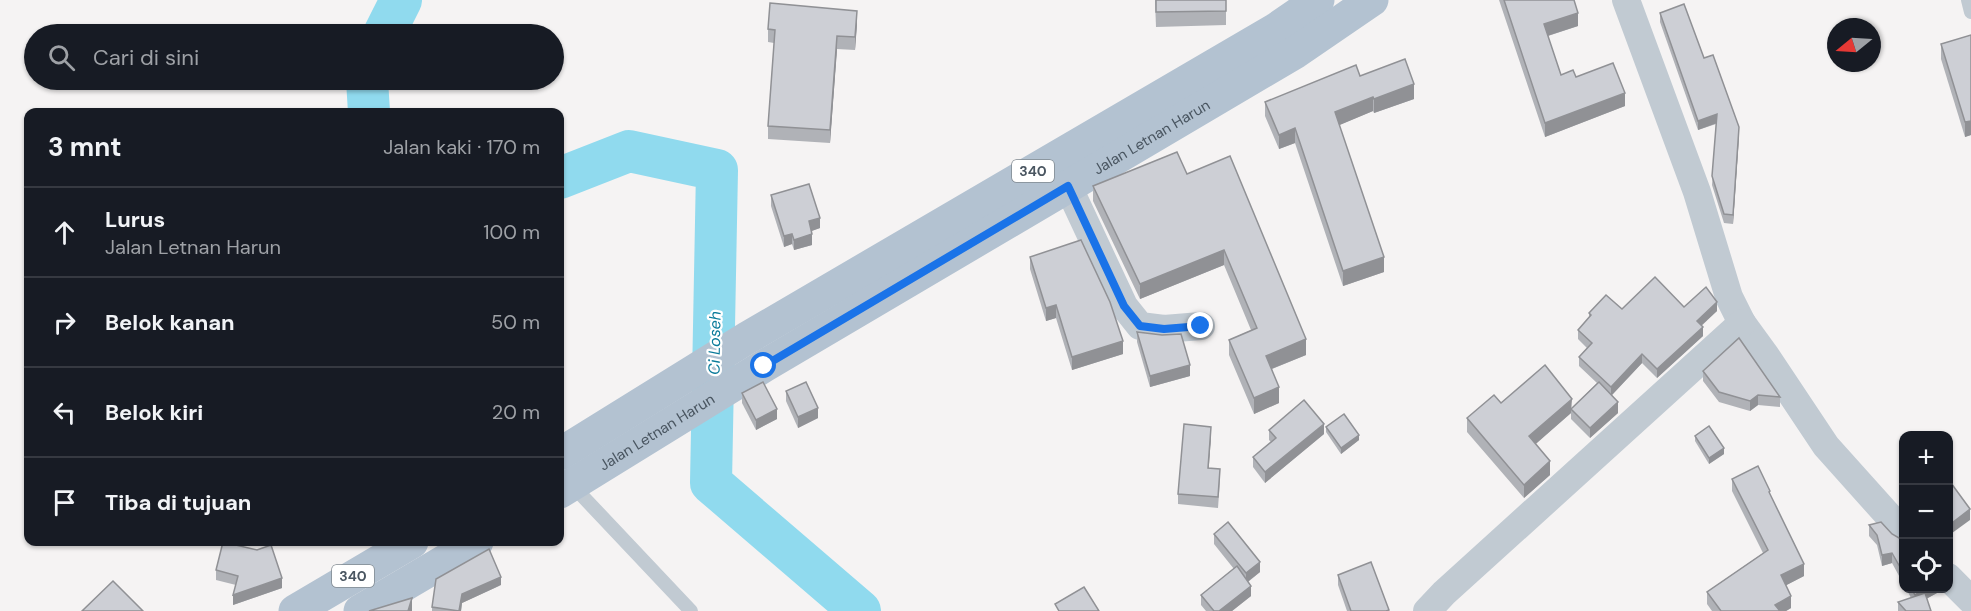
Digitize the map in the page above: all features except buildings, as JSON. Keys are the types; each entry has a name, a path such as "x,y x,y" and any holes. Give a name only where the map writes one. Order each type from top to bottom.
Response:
{"main road":[{"name":"Jalan Letnan Harun","path":"564,452 747,338 1276,29 1318,0"},
{"name":"Jalan Letnan Harun","path":"571,485 764,366 1296,52 1372,0"},
{"name":"340","path":"295,611 405,546"},
{"name":"340","path":"360,611 470,546"}],"street":[{"path":"1626,0 1696,192 1729,297 1742,323 1826,446 1899,527"},
{"path":"1068,186 1124,306 1140,326 1164,329 1201,326"},
{"path":"1427,611 1444,593 1742,323"},
{"path":"1953,582 1971,600"}],"lane":[{"path":"1968,0 1971,12"},
{"path":"571,485 691,611"}],"waterway":[{"name":"Ci Loseh","path":"389,24 401,0"},
{"name":"Ci Loseh","path":"368,90 369,108"},
{"name":"Ci Loseh","path":"564,176 629,151 717,170 711,483 860,611"}],"route":[{"path":"764,366 1068,186 1124,306 1140,326 1164,329 1201,326"}]}
